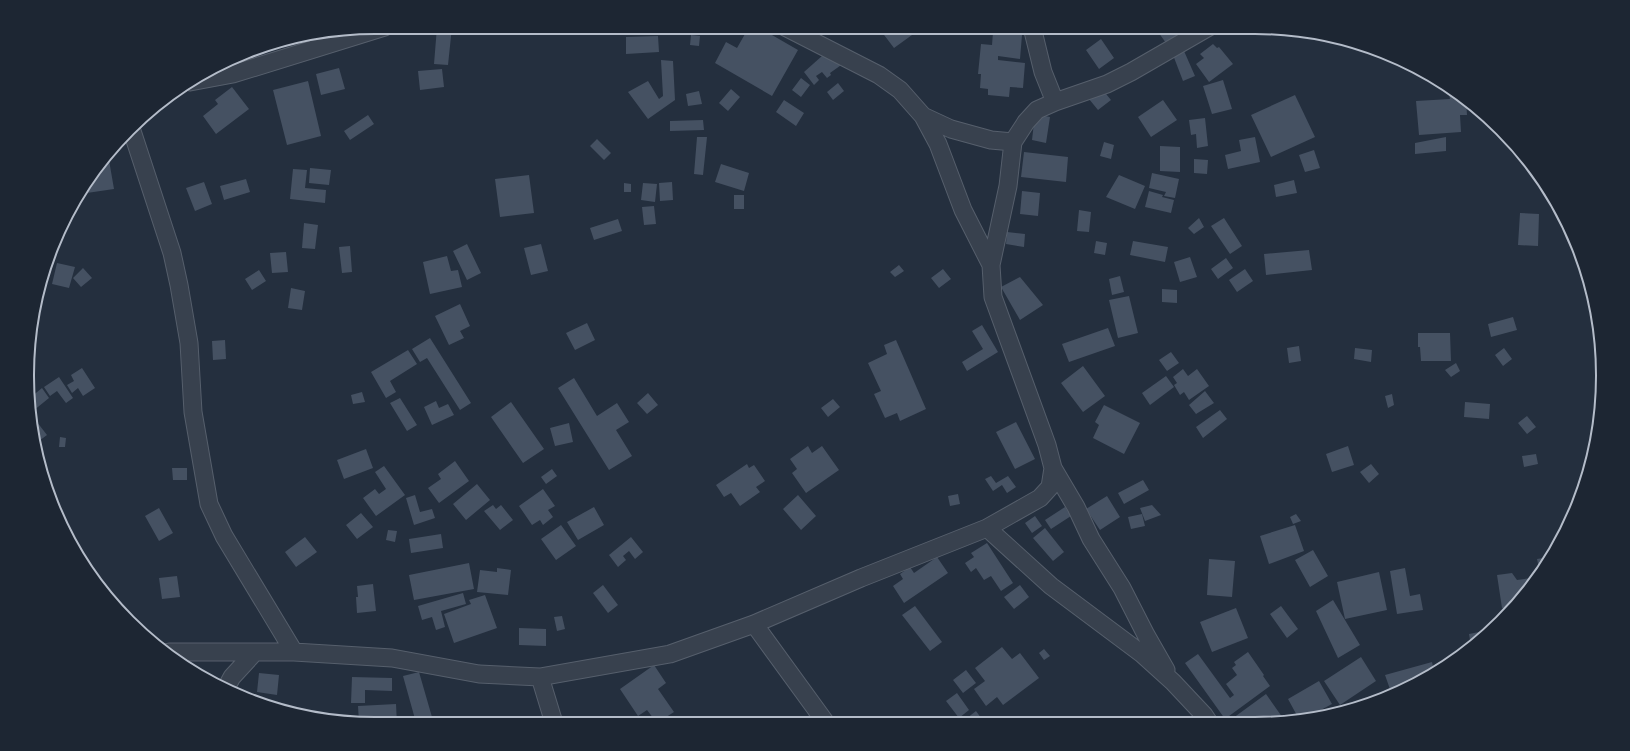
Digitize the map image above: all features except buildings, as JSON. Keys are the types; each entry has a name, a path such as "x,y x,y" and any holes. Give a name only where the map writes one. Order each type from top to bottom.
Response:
{"street":[{"path":"798,34 879,76 900,90 923,116 938,144 963,210 991,265"},
{"path":"1034,34 1043,72 1055,102"},
{"path":"1173,682 1146,635 1122,588 1091,539 1076,507 1053,468 1047,446 993,297 991,265 1008,186 1013,142 1026,122 1037,110 1055,102 1107,84 1197,34"},
{"path":"207,79 233,74 360,35"},
{"path":"923,116 951,130 991,140 1013,142"},
{"path":"133,135 172,253 178,279 189,343 193,412 209,504 224,536 294,652"},
{"path":"176,652 294,652 392,658 478,674 540,677 670,654 754,624 987,528 1040,498 1050,487 1053,468"},
{"path":"987,528 1051,586 1142,654 1173,682 1205,717"},
{"path":"754,624 822,717"},
{"path":"228,684 232,677 254,653"},
{"path":"540,677 552,717"}]}
